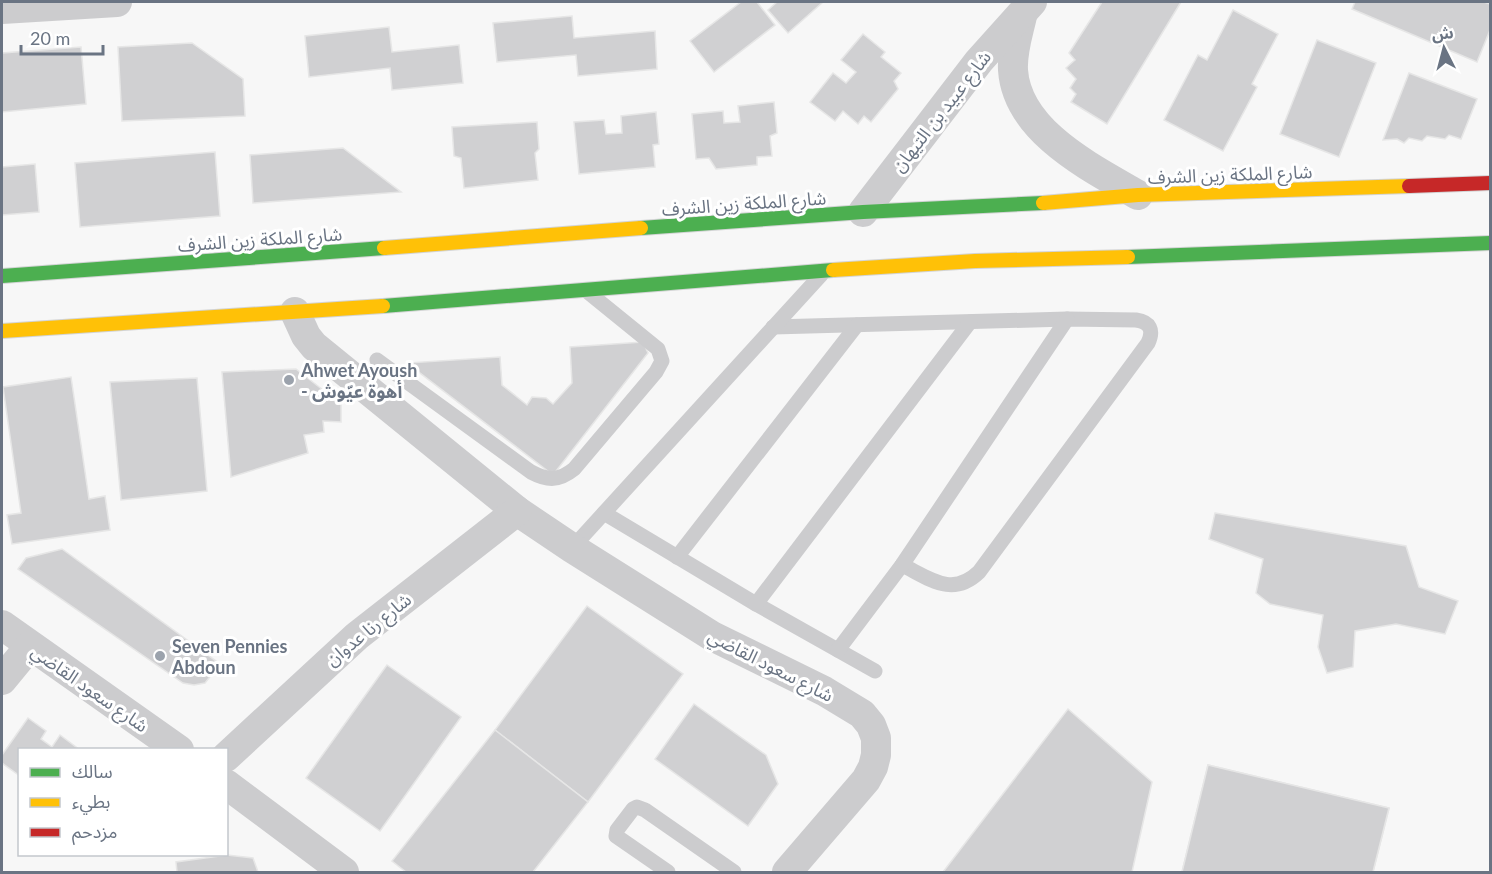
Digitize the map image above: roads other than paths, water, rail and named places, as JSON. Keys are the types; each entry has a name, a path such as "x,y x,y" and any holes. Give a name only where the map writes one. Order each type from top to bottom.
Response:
{"main road":[{"name":"شارع الملكة زين الشرف","path":"2,276 863,212 1138,195 1491,183"},
{"path":"2,331 295,312 975,261 1213,255 1491,243"}],"street":[{"path":"2,9 117,2"},
{"name":"شارع عبيد بن التيهان","path":"1028,7 1013,51 1013,71 1017,89 1029,113 1048,136 1083,163 1138,195"},
{"name":"شارع عبيد بن التيهان","path":"863,212 965,78 1028,7"},
{"name":"شارع سعود القاضي","path":"295,312 314,346 517,510 572,548 712,636 843,701 862,714 871,725 876,738 873,767 866,780 787,873"},
{"name":"شارع رنا عدوان","path":"228,755 357,636 517,510"},
{"name":"شارع سعود القاضي","path":"2,625 176,748"},
{"path":"2,680 30,646"},
{"path":"228,786 337,871"}],"lane":[{"path":"572,548 825,271"},
{"path":"377,360 531,472 542,478 553,480 565,477 660,367 662,361 658,349 584,289"},
{"path":"773,327 1067,319 1144,321 1151,327 1152,335 1148,343 993,553 970,580 959,585 947,586 902,565"},
{"path":"838,650 902,565 1067,319"},
{"path":"756,604 970,321"},
{"path":"677,557 857,325"},
{"path":"604,513 756,604 875,671"},
{"path":"668,873 617,839 617,830 633,809 641,807 734,873"}],"place":[{"name":"Ahwet Ayoush - أهوة عيّوش","path":"289,380"},
{"name":"Seven Pennies Abdoun","path":"160,656"}]}
